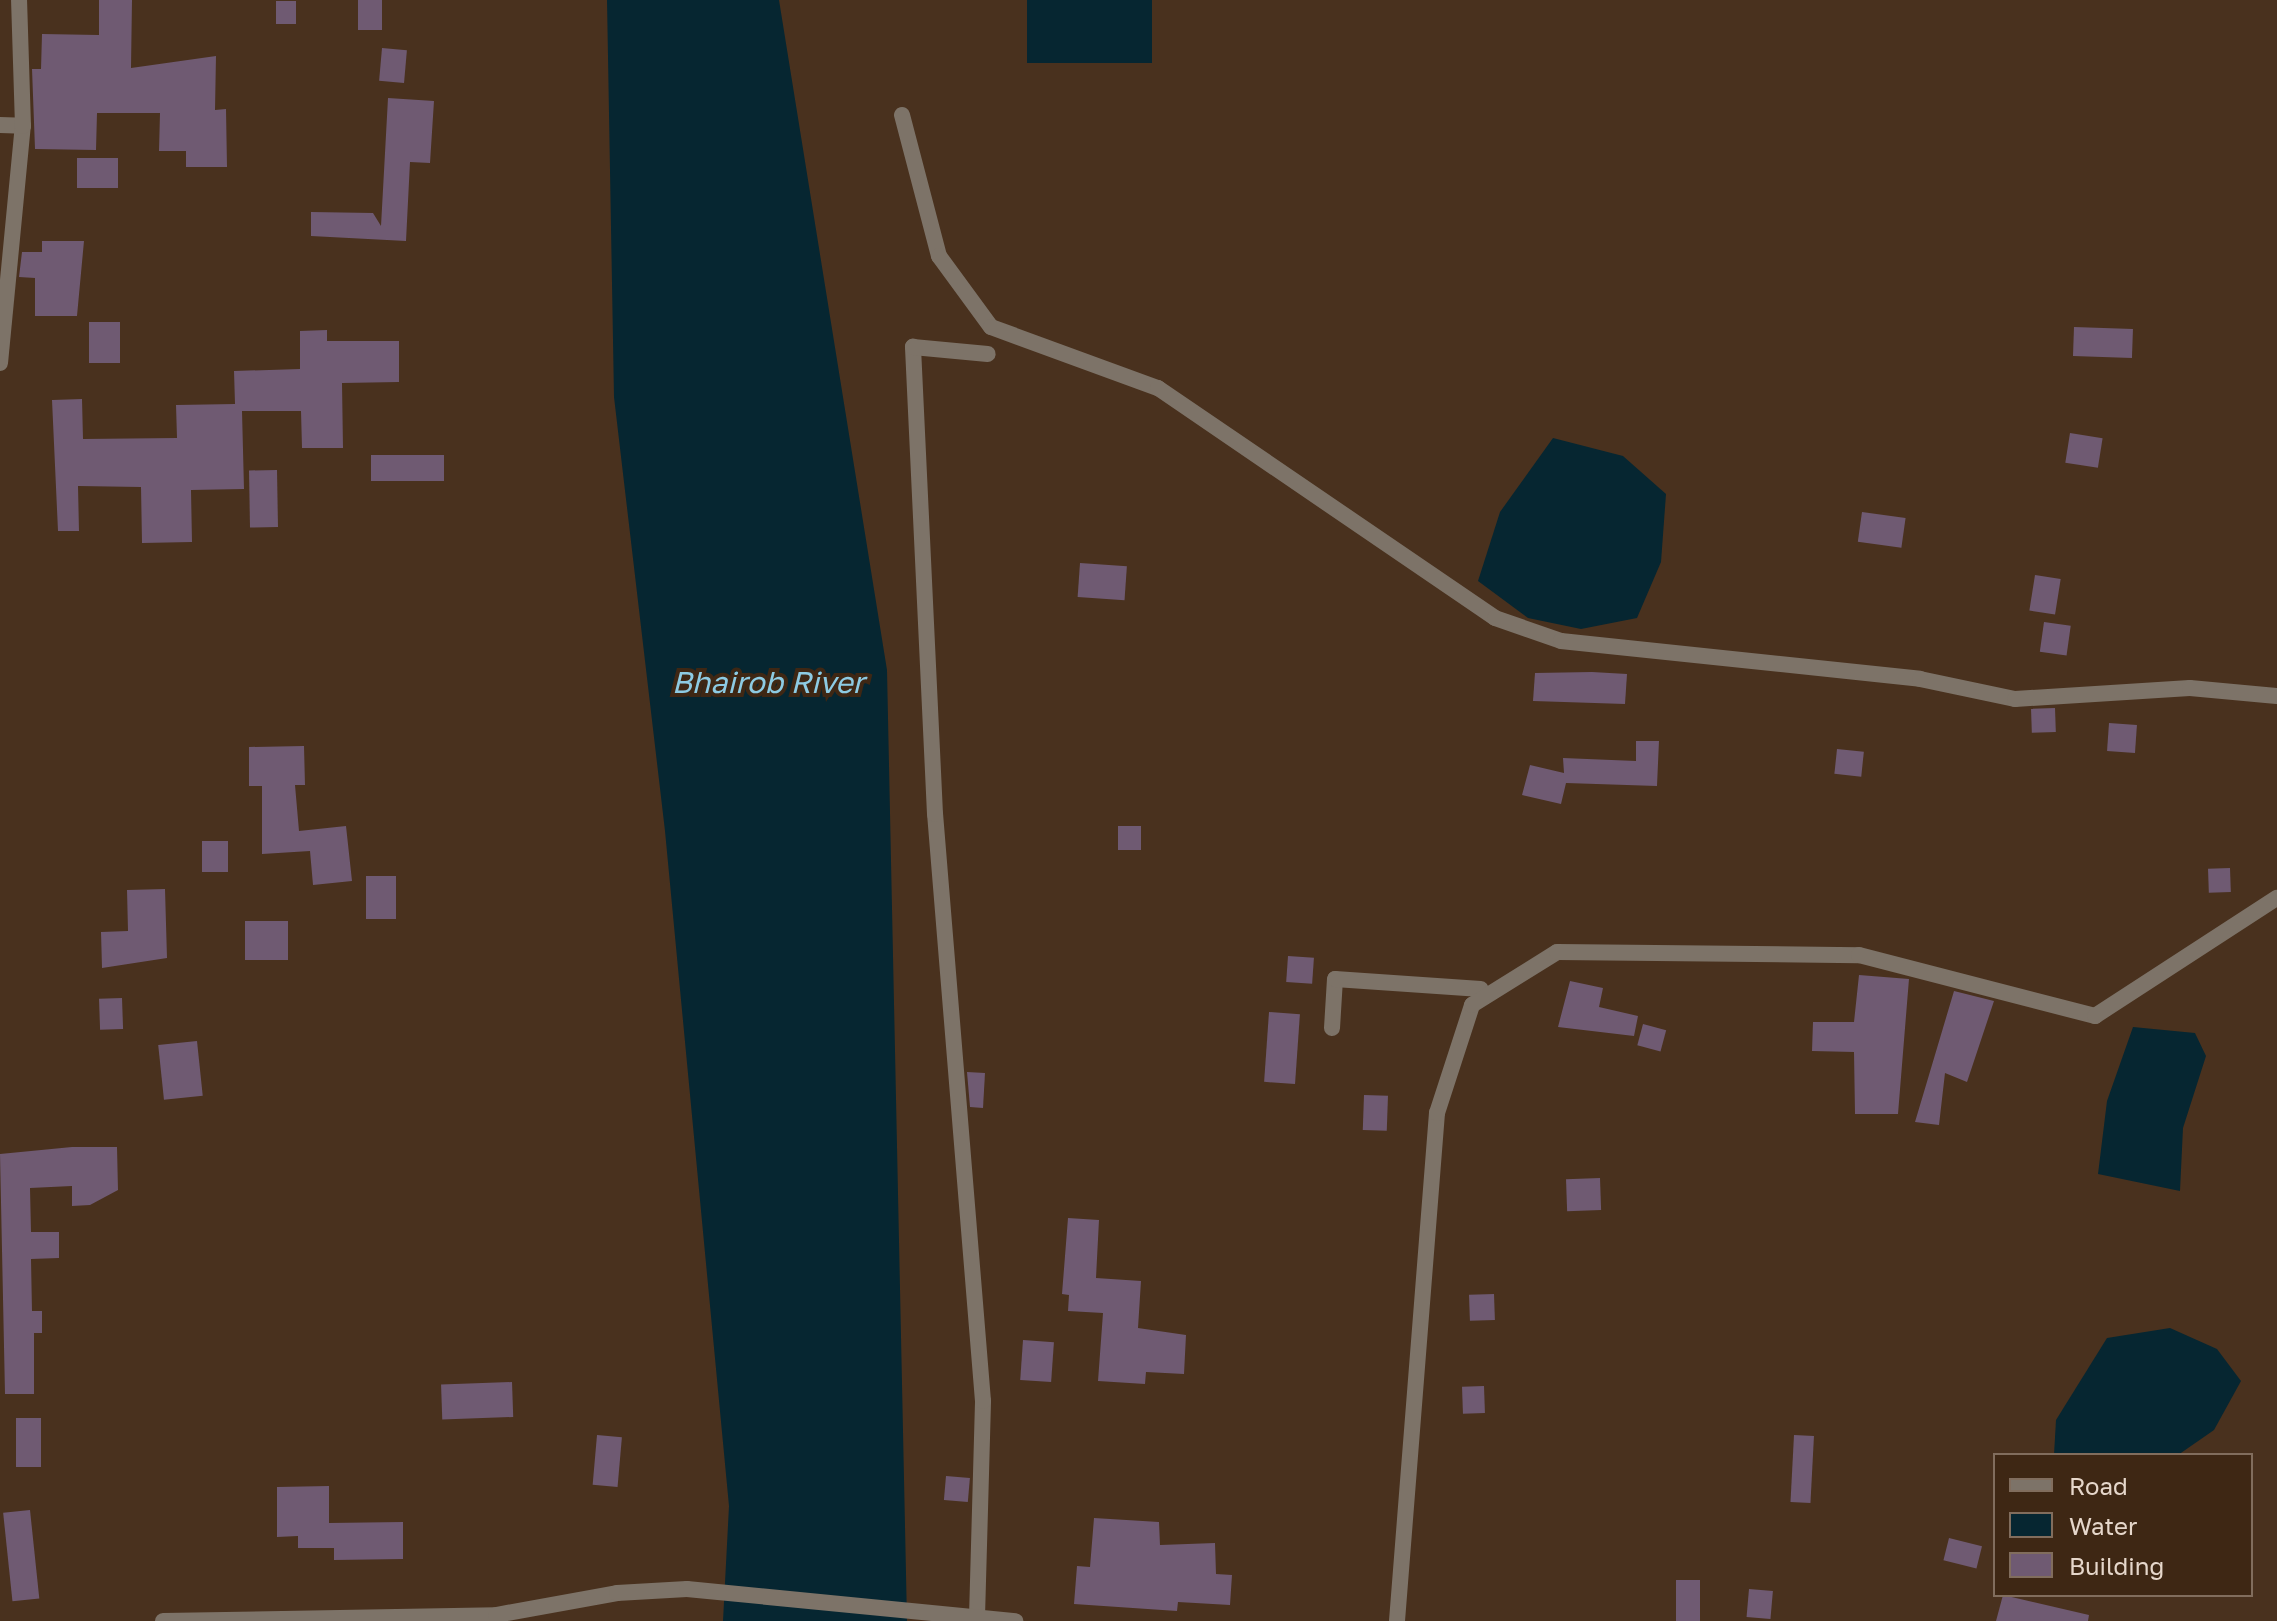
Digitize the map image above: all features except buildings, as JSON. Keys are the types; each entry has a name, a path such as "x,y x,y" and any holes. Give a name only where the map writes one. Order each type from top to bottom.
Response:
{"street":[{"path":"0,363 23,126 19,0"},
{"path":"902,115 939,256 991,327 1158,388 1495,618 1561,641 1920,679 2015,699 2190,688 2277,696"},
{"path":"0,125 23,126"},
{"path":"977,1617 983,1401 935,814 913,347 988,354"},
{"path":"1397,1621 1437,1113 1472,1005 1557,952 1859,955 2095,1016 2277,898"},
{"path":"1332,1028 1335,979 1481,989"},
{"path":"163,1621 496,1615 617,1593 687,1589 1015,1621"}],"water":[{"name":"Bhairob River","path":"607,0 779,0 887,670 907,1621 723,1621 729,1506 665,831 614,397"},
{"path":"1027,0 1152,0 1152,63 1027,63"},
{"path":"1553,438 1623,456 1666,494 1661,562 1637,618 1581,629 1528,618 1478,581 1500,512"},
{"path":"2133,1027 2195,1033 2206,1056 2183,1128 2180,1191 2098,1174 2107,1101"},
{"path":"2170,1328 2217,1349 2241,1381 2214,1430 2181,1453 2054,1453 2056,1420 2107,1338"}]}
